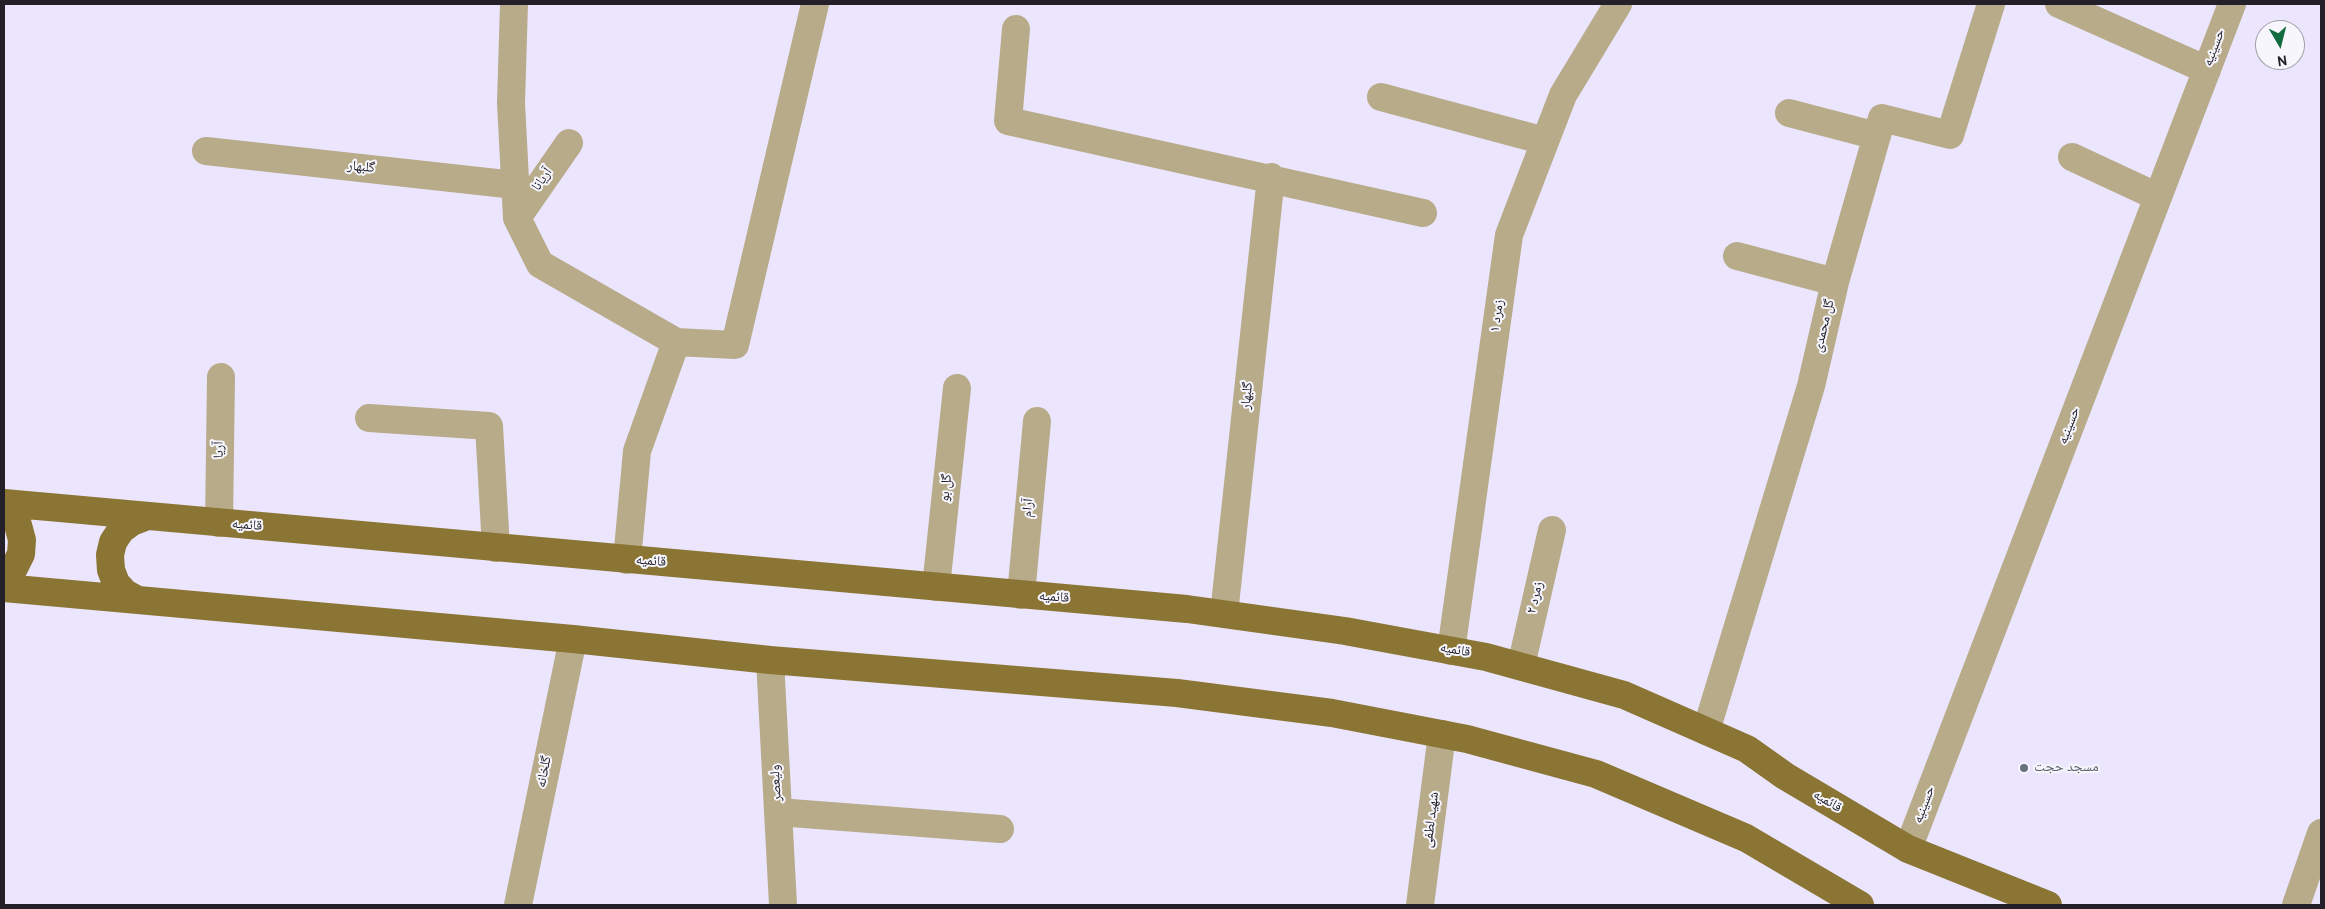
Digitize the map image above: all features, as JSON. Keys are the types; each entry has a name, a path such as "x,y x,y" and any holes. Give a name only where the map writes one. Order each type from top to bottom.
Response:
{"main road":[{"name":"قائمیه","path":"4,503 1224,614 1346,630 1521,666 1624,695 1747,749 1785,776 1908,849 2048,905"},
{"path":"4,507 18,525 22,540 18,561 4,580"},
{"path":"138,600 125,593 116,582 111,570 110,556 113,542 121,530 132,522 146,517"},
{"path":"4,588 572,639 770,660 1177,693 1332,713 1442,734 1596,774 1746,838 1860,905"}],"street":[{"path":"514,4 511,103 517,218 540,264 676,342 735,344 815,4"},
{"name":"زمرد ۱","path":"1451,651 1509,235 1563,95 1618,4"},
{"name":"گل محمدی","path":"1706,731 1811,386 1835,282 1882,118 1950,135 1991,4"},
{"path":"2058,4 2207,70"},
{"name":"حسینیه","path":"1908,849 2232,4"},
{"path":"1016,29 1008,120 1271,177 1423,213"},
{"path":"1381,97 1545,142"},
{"path":"1789,113 1877,136"},
{"name":"آریانا","path":"517,218 569,143"},
{"name":"گلبهار","path":"206,150 515,185"},
{"path":"2072,157 2158,197"},
{"name":"گلبهار","path":"1224,614 1271,177"},
{"path":"1737,256 1835,282"},
{"path":"627,560 637,451 676,342"},
{"name":"آریا","path":"219,523 221,377"},
{"name":"گل بو","path":"936,587 957,388"},
{"path":"369,418 489,426 496,548"},
{"name":"آرام","path":"1021,595 1037,420"},
{"name":"زمرد ۲","path":"1521,666 1552,530"},
{"name":"گلخانه","path":"518,905 572,639"},
{"name":"ولیعصر","path":"770,660 783,905"},
{"name":"شهید لطفی","path":"1420,905 1442,734"},
{"path":"778,812 1000,829"},
{"path":"2296,905 2321,833"}],"place":[{"name":"مسجد حجت","path":"2024,768"}]}
